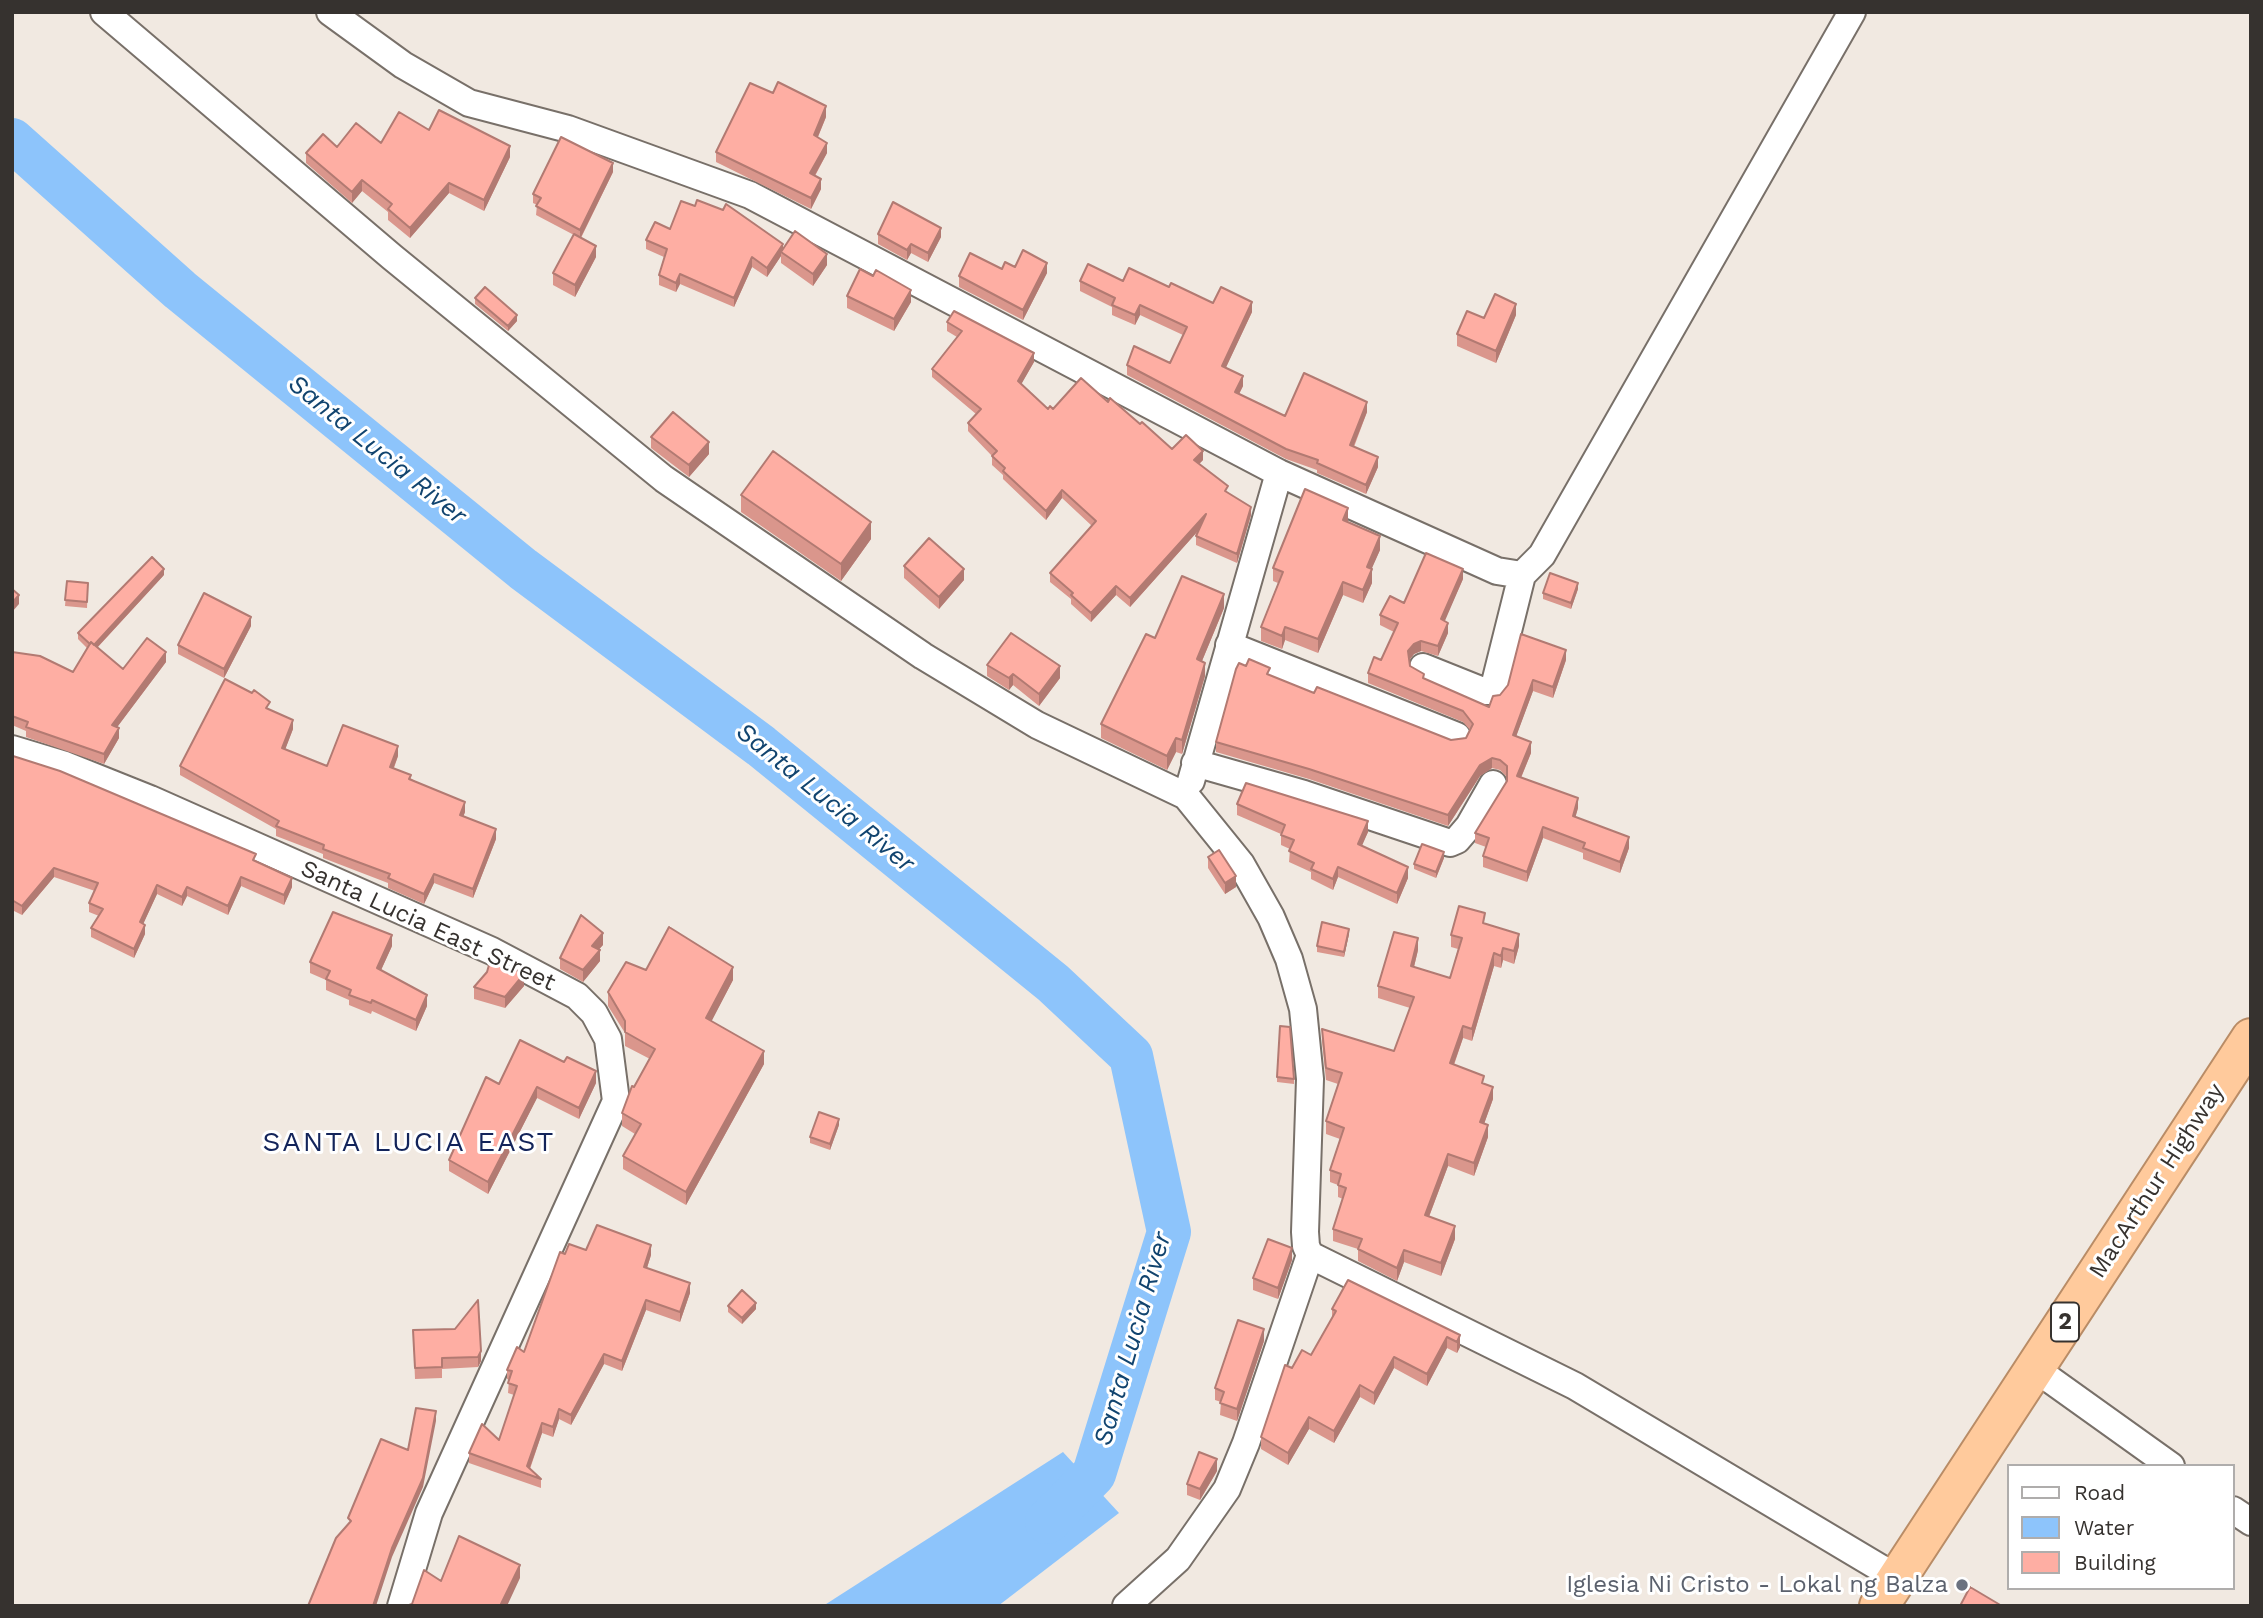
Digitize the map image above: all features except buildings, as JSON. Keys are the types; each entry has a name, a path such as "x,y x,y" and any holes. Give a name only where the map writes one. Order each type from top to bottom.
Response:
{"highway":[{"name":"MacArthur Highway","path":"1888,1592 2251,1038"}],"street":[{"path":"104,12 392,257 664,479 923,656 1037,725 1186,796 1241,864 1271,917 1298,988 1306,1026 1310,1080 1306,1232 1306,1246 1310,1255 1576,1386 1888,1592"},
{"path":"330,12 403,65 469,103 568,129 750,195 1279,473 1497,571 1522,575"},
{"path":"1423,667 1483,691 1493,691 1522,575 1542,555 1852,12"},
{"path":"1186,796 1279,473"},
{"path":"1229,645 1457,736"},
{"name":"Santa Lucia East Street","path":"12,749 65,765 150,799 492,951 577,996 594,1013 608,1039 616,1101 429,1513 401,1606"},
{"path":"1195,763 1304,794 1450,843 1457,840 1468,826 1493,784"},
{"path":"1126,1606 1178,1559 1227,1489 1246,1443 1310,1255"},
{"path":"2034,1368 2168,1464"},
{"path":"2235,1511 2251,1522"}],"water":[{"path":"1063,1452 1119,1513 998,1606 823,1606"}],"waterway":[{"name":"Santa Lucia River","path":"12,140 180,290 523,569 761,746 1053,983 1131,1056 1169,1232 1094,1474 1047,1522"}],"place":[{"name":"Iglesia Ni Cristo - Lokal ng Balza","path":"1962,1585"}],"district":[{"name":"SANTA LUCIA EAST","path":"409,1143"}]}
